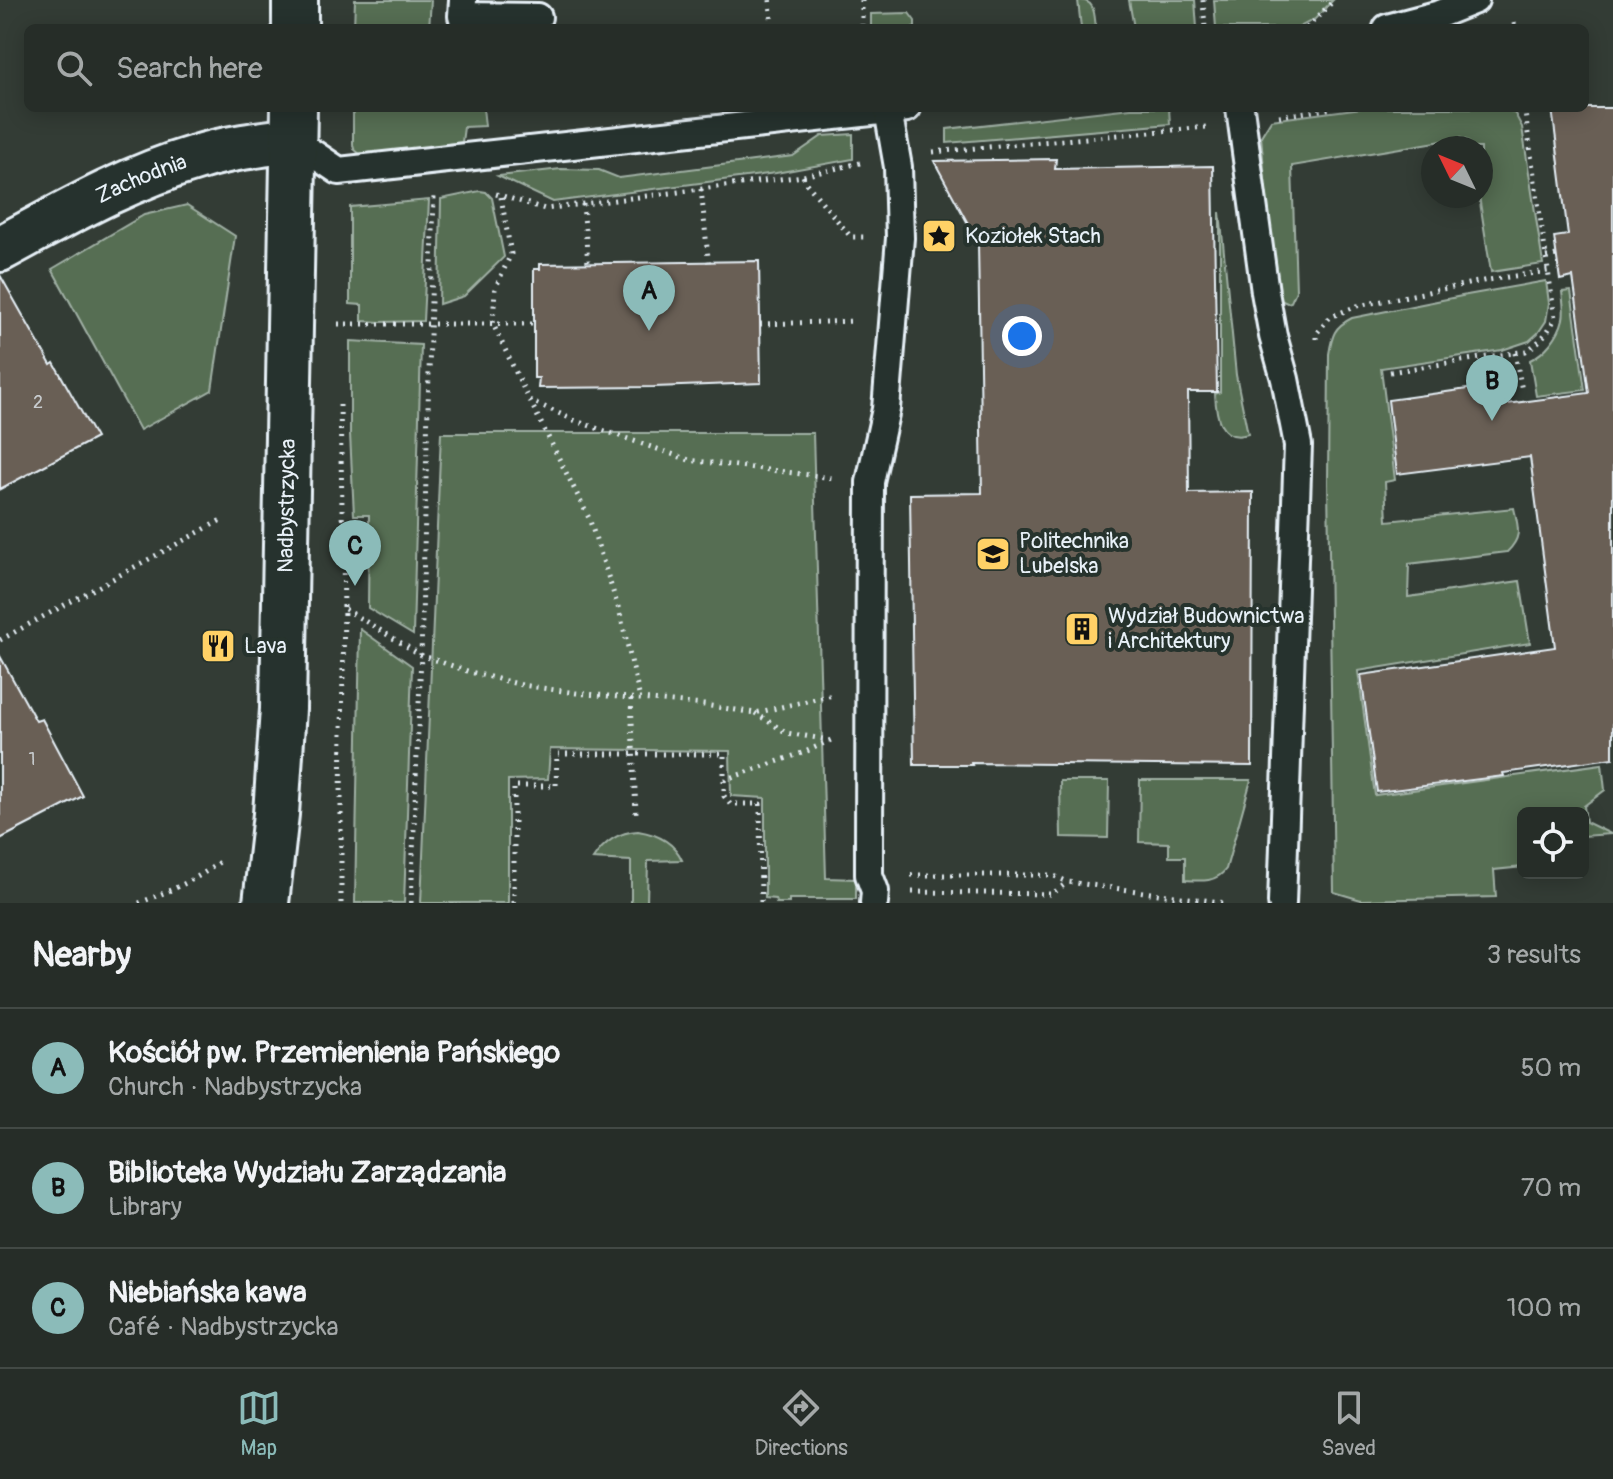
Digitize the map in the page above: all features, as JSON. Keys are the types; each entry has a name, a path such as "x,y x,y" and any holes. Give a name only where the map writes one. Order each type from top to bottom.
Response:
{"street":[{"path":"295,0 295,24"},
{"name":"Zachodnia","path":"0,249 86,202 151,173 197,157 249,145 294,124"},
{"name":"Nadbystrzycka","path":"266,903 283,709 294,124"}],"lane":[{"path":"463,0 462,16 538,17"},
{"path":"1402,24 1475,0"},
{"path":"294,124 339,171 870,112"},
{"path":"873,890 868,734 870,482 886,409 900,238 895,155 897,112"},
{"path":"1241,115 1265,292 1298,445 1282,903"}],"path":[{"path":"770,0 772,24"},
{"path":"862,0 862,24"},
{"path":"1203,0 1205,24"},
{"path":"1311,24 1334,0"},
{"path":"491,191 501,197 545,209 803,176 895,155 1214,126 1241,115 1281,112"},
{"path":"1390,372 1526,351 1549,331 1555,318 1522,112"},
{"path":"803,176 851,237 900,238"},
{"path":"701,189 709,267"},
{"path":"411,903 434,192"},
{"path":"501,197 511,254 495,289 493,324 589,518 620,613 640,699"},
{"path":"583,204 588,263"},
{"path":"1546,257 1557,255"},
{"path":"1285,379 1314,369 1316,334 1330,317 1357,306 1548,271"},
{"path":"338,310 338,324 538,324"},
{"path":"760,324 894,319"},
{"path":"1515,353 1522,391"},
{"path":"529,400 576,421 689,460 870,482"},
{"path":"340,404 344,608 341,903"},
{"path":"0,640 223,519"},
{"path":"344,608 421,655 522,685 755,713 868,689"},
{"path":"631,699 636,813"},
{"path":"755,713 787,733 830,740"},
{"path":"724,780 805,752 830,740 868,734"},
{"path":"514,903 514,786 556,786 557,754 633,753 724,754 724,796 730,804 760,804 761,903"},
{"path":"139,903 208,872 227,854"},
{"path":"873,890 1052,875 1068,882 1227,903"},
{"path":"873,890 1052,894 1068,882"}],"green space":[{"path":"355,0 431,0 429,24 354,24"},
{"path":"1078,0 1091,5 1095,24 1081,24"},
{"path":"1129,0 1195,0 1197,24 1133,24"},
{"path":"1214,0 1333,0 1315,19 1306,24 1216,24"},
{"path":"909,13 915,24 871,24 871,14"},
{"path":"353,112 483,112 485,126 464,127 462,142 362,156 353,145"},
{"path":"1096,112 1169,112 1170,124 947,143 947,129"},
{"path":"1332,112 1512,112 1522,127 1543,264 1491,272 1481,208 1493,208 1493,136 1421,136 1421,144 1292,166 1296,291 1291,302 1287,303 1276,298 1261,136 1271,120"},
{"path":"853,134 853,159 776,173 553,202 498,176 561,169 599,170 619,178 793,156 822,136"},
{"path":"480,191 492,198 504,257 464,296 439,304 441,199"},
{"path":"429,200 423,321 362,321 362,305 350,304 350,207"},
{"path":"187,205 235,236 212,390 140,430 52,269 144,215"},
{"path":"1220,212 1236,375 1248,434 1238,436 1225,431 1221,425 1215,394 1220,392"},
{"path":"1546,281 1549,303 1546,321 1529,341 1502,350 1381,368 1395,480 1385,482 1387,521 1514,508 1517,536 1507,552 1409,564 1408,597 1520,581 1530,643 1358,671 1375,795 1602,764 1605,790 1584,807 1517,807 1517,868 1494,870 1496,897 1361,900 1334,892 1329,354 1338,328 1352,318"},
{"path":"1571,291 1585,390 1536,396 1530,360 1555,338 1564,316 1562,292"},
{"path":"350,341 421,345 413,635 368,608 369,515 354,515"},
{"path":"441,433 813,433 826,878 856,879 856,899 789,899 789,903 776,903 775,899 765,898 765,798 731,796 730,751 550,749 548,779 508,780 508,903 421,903"},
{"path":"360,629 412,666 404,903 355,903"},
{"path":"1140,780 1251,780 1222,874 1207,880 1185,880 1185,857 1169,857 1169,843 1139,842"},
{"path":"1060,781 1109,781 1108,838 1061,837"},
{"path":"1589,823 1611,834 1589,836"},
{"path":"638,831 664,840 682,860 648,861 647,903 631,903 631,861 593,859 612,839"}],"building":[{"path":"1589,108 1613,108 1613,758 1377,792 1361,675 1555,647 1530,457 1397,474 1388,400 1504,384 1506,404 1589,393 1573,277 1560,280 1554,237 1568,235 1553,112 1589,112"},
{"name":"Wydział Budownictwa i Architektury","path":"1056,159 1055,169 1213,166 1217,392 1188,392 1189,493 1253,492 1252,766 914,765 910,494 982,493 978,242 934,161"},
{"path":"759,261 761,383 538,388 539,378 534,378 534,269 540,269 540,264"},
{"path":"0,275 96,438 0,489"},
{"path":"0,656 36,721 42,719 83,796 0,839"}],"place":[{"name":"Koziołek Stach","path":"939,236"},
{"name":"Kościół pw. Przemienienia Pańskiego","path":"649,331"},
{"name":"Biblioteka Wydziału Zarządzania","path":"1492,421"},
{"name":"Politechnika Lubelska","path":"993,554"},
{"name":"Niebiańska kawa","path":"355,586"},
{"name":"Wydział Budownictwa i Architektury","path":"1082,629"},
{"name":"Lava","path":"218,646"}]}
